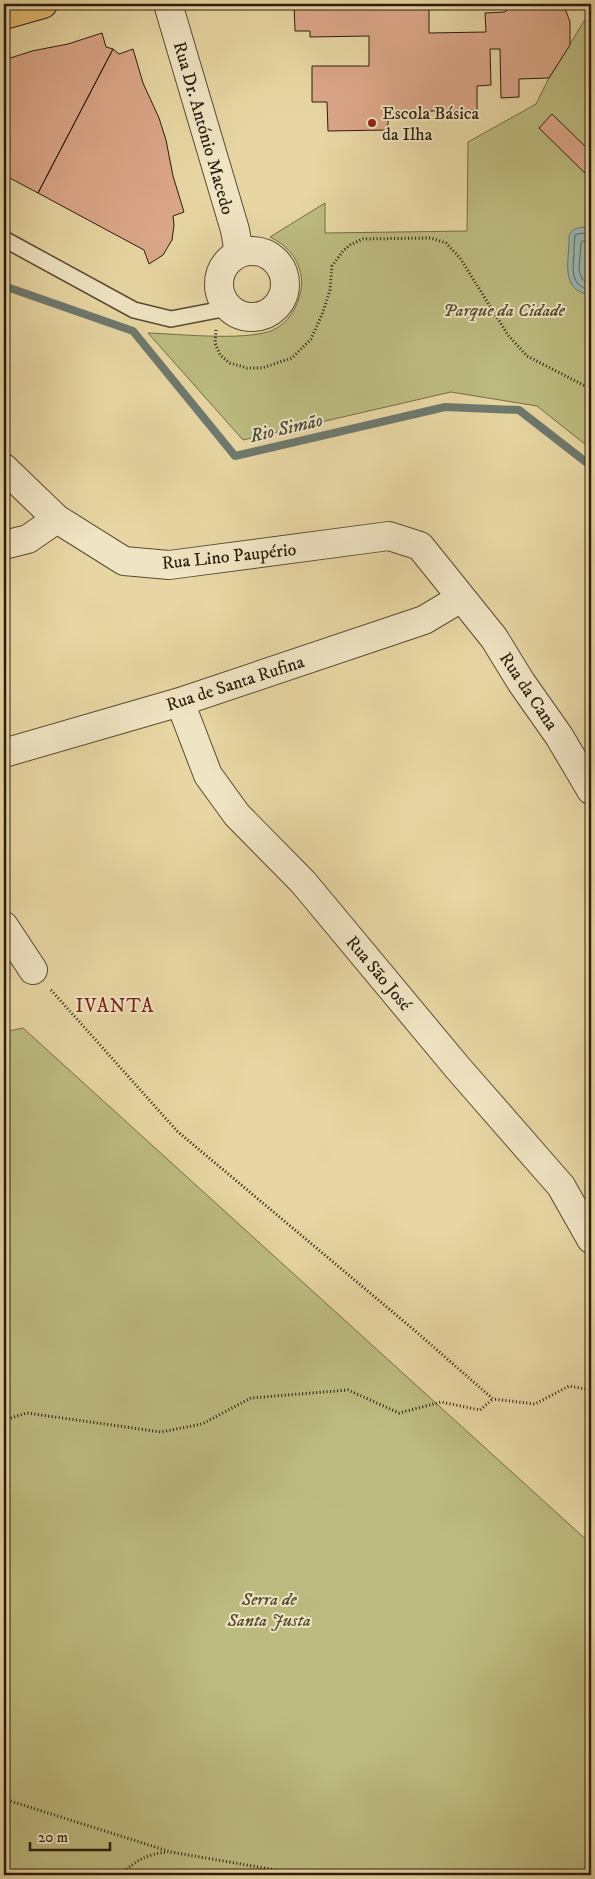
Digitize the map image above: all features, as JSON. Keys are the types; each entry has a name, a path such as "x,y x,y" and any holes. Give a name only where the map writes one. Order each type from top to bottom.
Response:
{"main road":[{"path":"4,15 44,4"}],"street":[{"name":"Rua Dr. António Macedo","path":"168,4 239,253"},
{"path":"260,252 271,257 279,264 284,274 286,285 278,305 269,313 259,317 248,318 222,309 219,278 223,268 230,259 239,253 260,252"},
{"name":"Rua Lino Paupério","path":"4,468 57,518 124,561 169,565 389,536 420,546 461,598"},
{"path":"4,545 28,539 57,518"},
{"name":"Rua de Santa Rufina","path":"4,753 180,702 424,620 461,598"},
{"name":"Rua da Cana","path":"461,598 494,638 521,682 559,736 591,790"},
{"name":"Rua São José","path":"180,702 208,775 236,815 303,882 457,1067 560,1186 591,1239"},
{"path":"4,926 33,970"}],"lane":[{"path":"4,238 134,310 171,319 222,309"}],"path":[{"path":"222,309 215,343 220,356 230,363 247,368 262,368 292,358 311,339 330,290 332,266 337,257 350,245 363,239 431,238 446,243 460,258 508,335 528,356 591,389"},
{"path":"33,970 177,1130 493,1398 535,1404 569,1386 591,1390"},
{"path":"4,1420 27,1413 161,1432 202,1424 251,1398 348,1390 399,1413 441,1402 480,1410 493,1398"},
{"path":"4,1799 171,1852 305,1875"},
{"path":"121,1875 137,1860 156,1853 171,1852"}],"green space":[{"name":"Parque da Cidade","path":"591,14 591,449 537,406 451,392 243,440 148,333 244,336 271,331 277,328 291,314 297,303 302,284 299,267 293,256 283,245 270,237 325,203 325,233 467,231 468,142 536,104 549,78 584,21"},
{"name":"Serra de Santa Justa","path":"23,1028 591,1544 591,1875 4,1875 4,1032"}],"water":[{"path":"583,227 591,232 591,295 581,292 574,287 568,273 569,236 575,229"}],"building":[{"path":"294,4 429,4 429,33 486,32 485,13 505,12 513,4 558,4 566,11 570,22 570,45 549,78 519,79 519,97 501,98 500,49 490,49 491,85 477,86 477,110 388,112 388,130 328,131 327,102 312,102 312,66 369,66 369,36 310,37 310,31 295,31"},
{"path":"102,33 106,47 113,49 38,193 4,175 4,60 32,51 68,44"},
{"path":"113,49 119,54 133,49 143,83 159,118 166,140 173,176 184,212 173,216 172,240 163,255 149,264 144,250 38,193"},
{"path":"552,114 591,152 591,179 539,128"}],"waterway":[{"name":"Rio Simão","path":"4,286 133,331 235,456 445,407 519,410 591,466"}],"place":[{"name":"Escola Básica da Ilha","path":"372,123"}],"district":[{"name":"IVANTA","path":"115,1005"}]}
